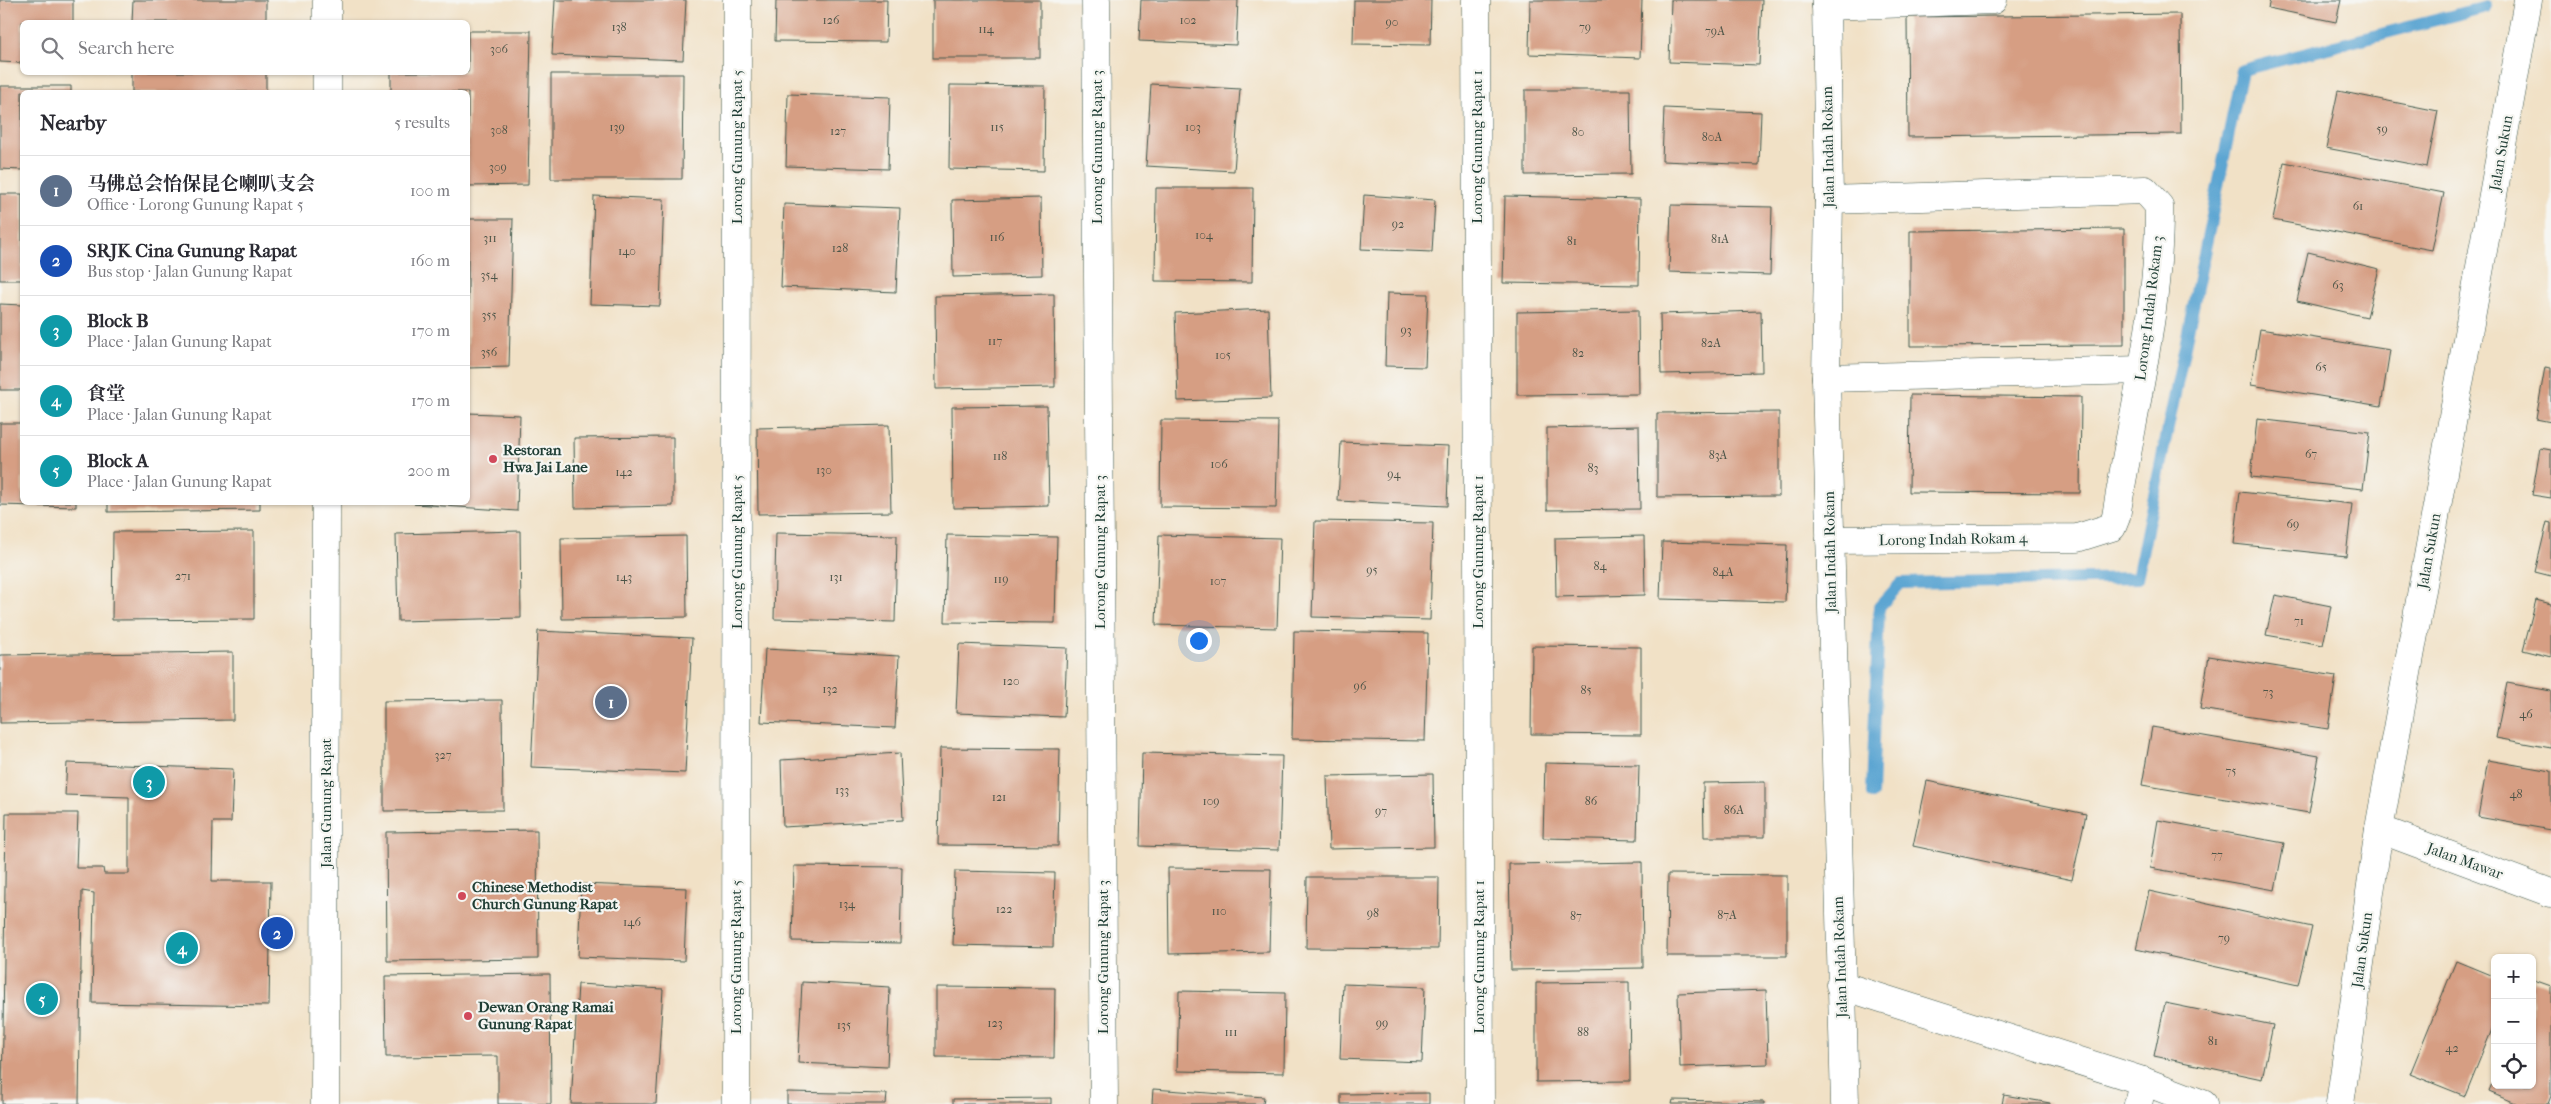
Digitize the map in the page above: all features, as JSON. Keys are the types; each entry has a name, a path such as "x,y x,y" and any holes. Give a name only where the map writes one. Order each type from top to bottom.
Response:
{"street":[{"path":"327,0 327,20"},
{"name":"Lorong Gunung Rapat 5","path":"736,1104 738,0"},
{"name":"Lorong Gunung Rapat 3","path":"1096,0 1104,1104"},
{"name":"Lorong Gunung Rapat 1","path":"1476,0 1480,1104"},
{"path":"1826,3 1993,0"},
{"name":"Jalan Sukun","path":"2340,1104 2379,829 2528,0"},
{"name":"Jalan Indah Rokam","path":"1826,3 1829,200 1826,378 1840,985 1845,1104"},
{"path":"326,75 326,90"},
{"name":"Lorong Indah Rokam 3","path":"1829,200 2145,190 2159,206 2159,243 2142,370 2116,518 2112,527 2077,538"},
{"path":"1826,378 2142,370"},
{"name":"Jalan Gunung Rapat","path":"326,505 326,1104"},
{"name":"Lorong Indah Rokam 4","path":"1830,540 2077,538"},
{"name":"Jalan Mawar","path":"2379,829 2551,893"},
{"path":"1840,985 2141,1093 2203,1104"}],"building":[{"path":"0,0 73,0 73,20 20,20 20,63 0,62"},
{"path":"133,0 266,0 266,20 132,20"},
{"path":"555,0 686,0 683,60 552,55"},
{"path":"776,0 887,0 886,42 775,41"},
{"path":"933,0 1040,0 1040,58 933,58"},
{"path":"1141,0 1238,0 1236,45 1139,41"},
{"path":"1354,0 1431,0 1430,45 1353,44"},
{"path":"1530,0 1642,0 1640,58 1529,54"},
{"path":"1671,0 1762,0 1759,65 1669,62"},
{"path":"2270,0 2341,0 2336,22 2268,8"},
{"path":"2180,14 2181,134 1908,137 1907,17"},
{"path":"470,31 531,31 528,185 470,186 470,90 391,90 391,75 470,75"},
{"path":"551,74 683,74 682,179 551,179"},
{"path":"132,75 266,75 266,90 132,90"},
{"path":"1151,84 1240,89 1234,171 1146,166"},
{"path":"950,85 1045,86 1044,171 949,169"},
{"path":"0,86 71,86 71,90 20,90 20,170 0,169"},
{"path":"1525,90 1630,90 1631,174 1525,175"},
{"path":"2338,91 2438,111 2427,167 2326,148"},
{"path":"788,94 890,97 888,169 786,166"},
{"path":"1664,108 1761,112 1759,165 1662,161"},
{"path":"2284,162 2444,193 2432,250 2273,220"},
{"path":"1156,188 1253,188 1252,282 1155,281"},
{"path":"0,194 20,194 20,280 0,280"},
{"path":"1364,195 1435,200 1432,252 1361,249"},
{"path":"594,196 664,199 660,306 590,304"},
{"path":"1505,196 1640,199 1639,285 1503,283"},
{"path":"1041,198 1042,275 953,277 952,200"},
{"path":"784,204 900,208 896,292 781,287"},
{"path":"1671,205 1772,207 1770,275 1669,272"},
{"path":"470,219 513,219 509,367 470,368"},
{"path":"2124,229 2124,345 1910,346 1910,231"},
{"path":"2308,252 2379,269 2367,317 2297,301"},
{"path":"1387,293 1428,294 1425,367 1385,366"},
{"path":"1054,294 1055,387 936,389 935,296"},
{"path":"0,304 20,305 20,390 0,390"},
{"path":"1268,309 1271,398 1178,401 1175,313"},
{"path":"1638,310 1639,394 1517,395 1517,312"},
{"path":"1761,311 1762,372 1661,374 1660,314"},
{"path":"2260,329 2390,350 2381,406 2251,385"},
{"path":"2545,367 2551,368 2551,422 2536,419"},
{"path":"1910,395 2081,397 2080,493 1909,492"},
{"path":"1047,406 1049,506 953,508 952,407"},
{"path":"1779,412 1779,496 1657,497 1657,413"},
{"name":"Restoran Hwa Jai Lane","path":"470,413 520,415 517,511 429,505 470,505"},
{"path":"2257,419 2370,432 2363,489 2251,477"},
{"path":"1161,420 1278,421 1276,508 1160,507"},
{"path":"0,423 20,423 20,505 76,505 76,507 0,505"},
{"path":"889,425 891,512 758,514 757,428"},
{"path":"1639,426 1640,509 1547,510 1547,428"},
{"path":"673,437 673,506 575,508 574,438"},
{"path":"1341,442 1449,446 1447,506 1338,501"},
{"path":"2540,448 2551,450 2551,498 2532,495"},
{"path":"2240,492 2352,504 2346,556 2234,544"},
{"path":"108,505 260,505 260,510 108,512"},
{"path":"1315,521 1433,523 1430,620 1312,617"},
{"path":"2547,522 2551,523 2551,576 2535,572"},
{"path":"254,531 254,619 112,620 113,532"},
{"path":"520,531 521,618 398,621 396,534"},
{"path":"776,533 897,535 895,622 774,619"},
{"path":"947,535 1057,537 1055,623 945,622"},
{"path":"1159,535 1280,538 1277,628 1156,625"},
{"path":"686,536 687,617 562,619 561,538"},
{"path":"1644,536 1645,595 1556,597 1555,538"},
{"path":"1662,542 1787,545 1785,602 1660,599"},
{"path":"2275,595 2331,606 2323,645 2266,635"},
{"path":"2536,600 2551,604 2551,657 2523,650"},
{"path":"538,631 692,638 685,773 531,767"},
{"path":"1294,631 1428,633 1425,741 1292,739"},
{"path":"959,644 1067,648 1064,717 956,713"},
{"path":"1532,646 1641,647 1641,735 1531,734"},
{"path":"765,649 899,656 895,728 761,722"},
{"path":"233,652 233,720 0,723 0,655"},
{"path":"2209,656 2336,676 2328,729 2200,709"},
{"path":"2507,683 2551,691 2551,748 2496,738"},
{"path":"502,700 503,810 384,811 384,701"},
{"path":"2152,727 2319,756 2309,813 2142,785"},
{"path":"940,748 1060,749 1058,846 938,845"},
{"path":"900,753 903,820 783,827 781,760"},
{"path":"1142,753 1282,756 1279,850 1140,846"},
{"path":"2488,760 2551,771 2551,830 2478,817"},
{"path":"67,763 233,769 231,822 213,822 212,881 271,881 269,1006 92,1003 94,893 82,891 79,1104 2,1104 6,813 78,813 76,868 103,868 104,874 129,874 129,797 65,795"},
{"path":"1545,763 1639,765 1637,840 1543,838"},
{"path":"1433,774 1434,847 1329,849 1327,776"},
{"path":"1927,781 2086,814 2072,880 1913,846"},
{"path":"1765,782 1765,837 1704,837 1703,783"},
{"path":"2158,820 2284,843 2275,890 2150,868"},
{"name":"Chinese Methodist Church Gunung Rapat","path":"537,830 538,959 387,961 386,832"},
{"path":"1642,862 1643,968 1511,970 1509,864"},
{"path":"794,866 902,867 900,943 792,941"},
{"path":"1168,868 1271,869 1269,952 1169,954"},
{"path":"955,871 1055,873 1053,947 953,945"},
{"path":"1668,874 1787,875 1787,956 1667,956"},
{"path":"1307,877 1439,877 1438,949 1306,948"},
{"path":"581,884 687,888 684,961 578,957"},
{"path":"2149,891 2312,927 2298,985 2136,949"},
{"path":"2456,961 2491,975 2491,1032 2465,1096 2410,1074"},
{"name":"Dewan Orang Ramai Gunung Rapat","path":"550,974 551,1104 498,1104 498,1056 386,1057 385,976"},
{"path":"2536,981 2551,986 2551,1096 2548,1104 2517,1104 2489,1092 2491,1087 2491,1089 2536,1089"},
{"path":"802,982 890,987 887,1067 798,1063"},
{"path":"1629,982 1630,1081 1536,1082 1536,983"},
{"path":"578,984 663,989 656,1104 571,1104"},
{"path":"1343,984 1425,987 1422,1062 1340,1059"},
{"path":"936,987 1055,988 1054,1058 936,1057"},
{"path":"1766,990 1768,1064 1680,1067 1678,993"},
{"path":"1179,991 1285,993 1284,1073 1177,1071"},
{"path":"2165,1003 2273,1025 2262,1079 2154,1056"},
{"path":"1153,1089 1264,1097 1263,1104 1152,1104"},
{"path":"787,1092 887,1094 886,1104 787,1104"},
{"path":"1429,1093 1429,1104 1341,1104 1341,1094"},
{"path":"2004,1095 2050,1103 2050,1104 2002,1104"},
{"path":"1051,1098 1051,1104 953,1104 953,1099"},
{"path":"1673,1100 1764,1102 1764,1104 1672,1104"}],"waterway":[{"path":"1872,794 1879,607 1901,583 2137,578 2242,70 2486,7"}],"place":[{"name":"Restoran Hwa Jai Lane","path":"493,459"},
{"name":"马佛总会怡保昆仑喇叭支会","path":"611,702"},
{"name":"Block B","path":"149,782"},
{"name":"Chinese Methodist Church Gunung Rapat","path":"462,896"},
{"name":"SRJK Cina Gunung Rapat","path":"277,933"},
{"name":"食堂","path":"182,948"},
{"name":"Block A","path":"42,999"},
{"name":"Dewan Orang Ramai Gunung Rapat","path":"468,1016"}]}
